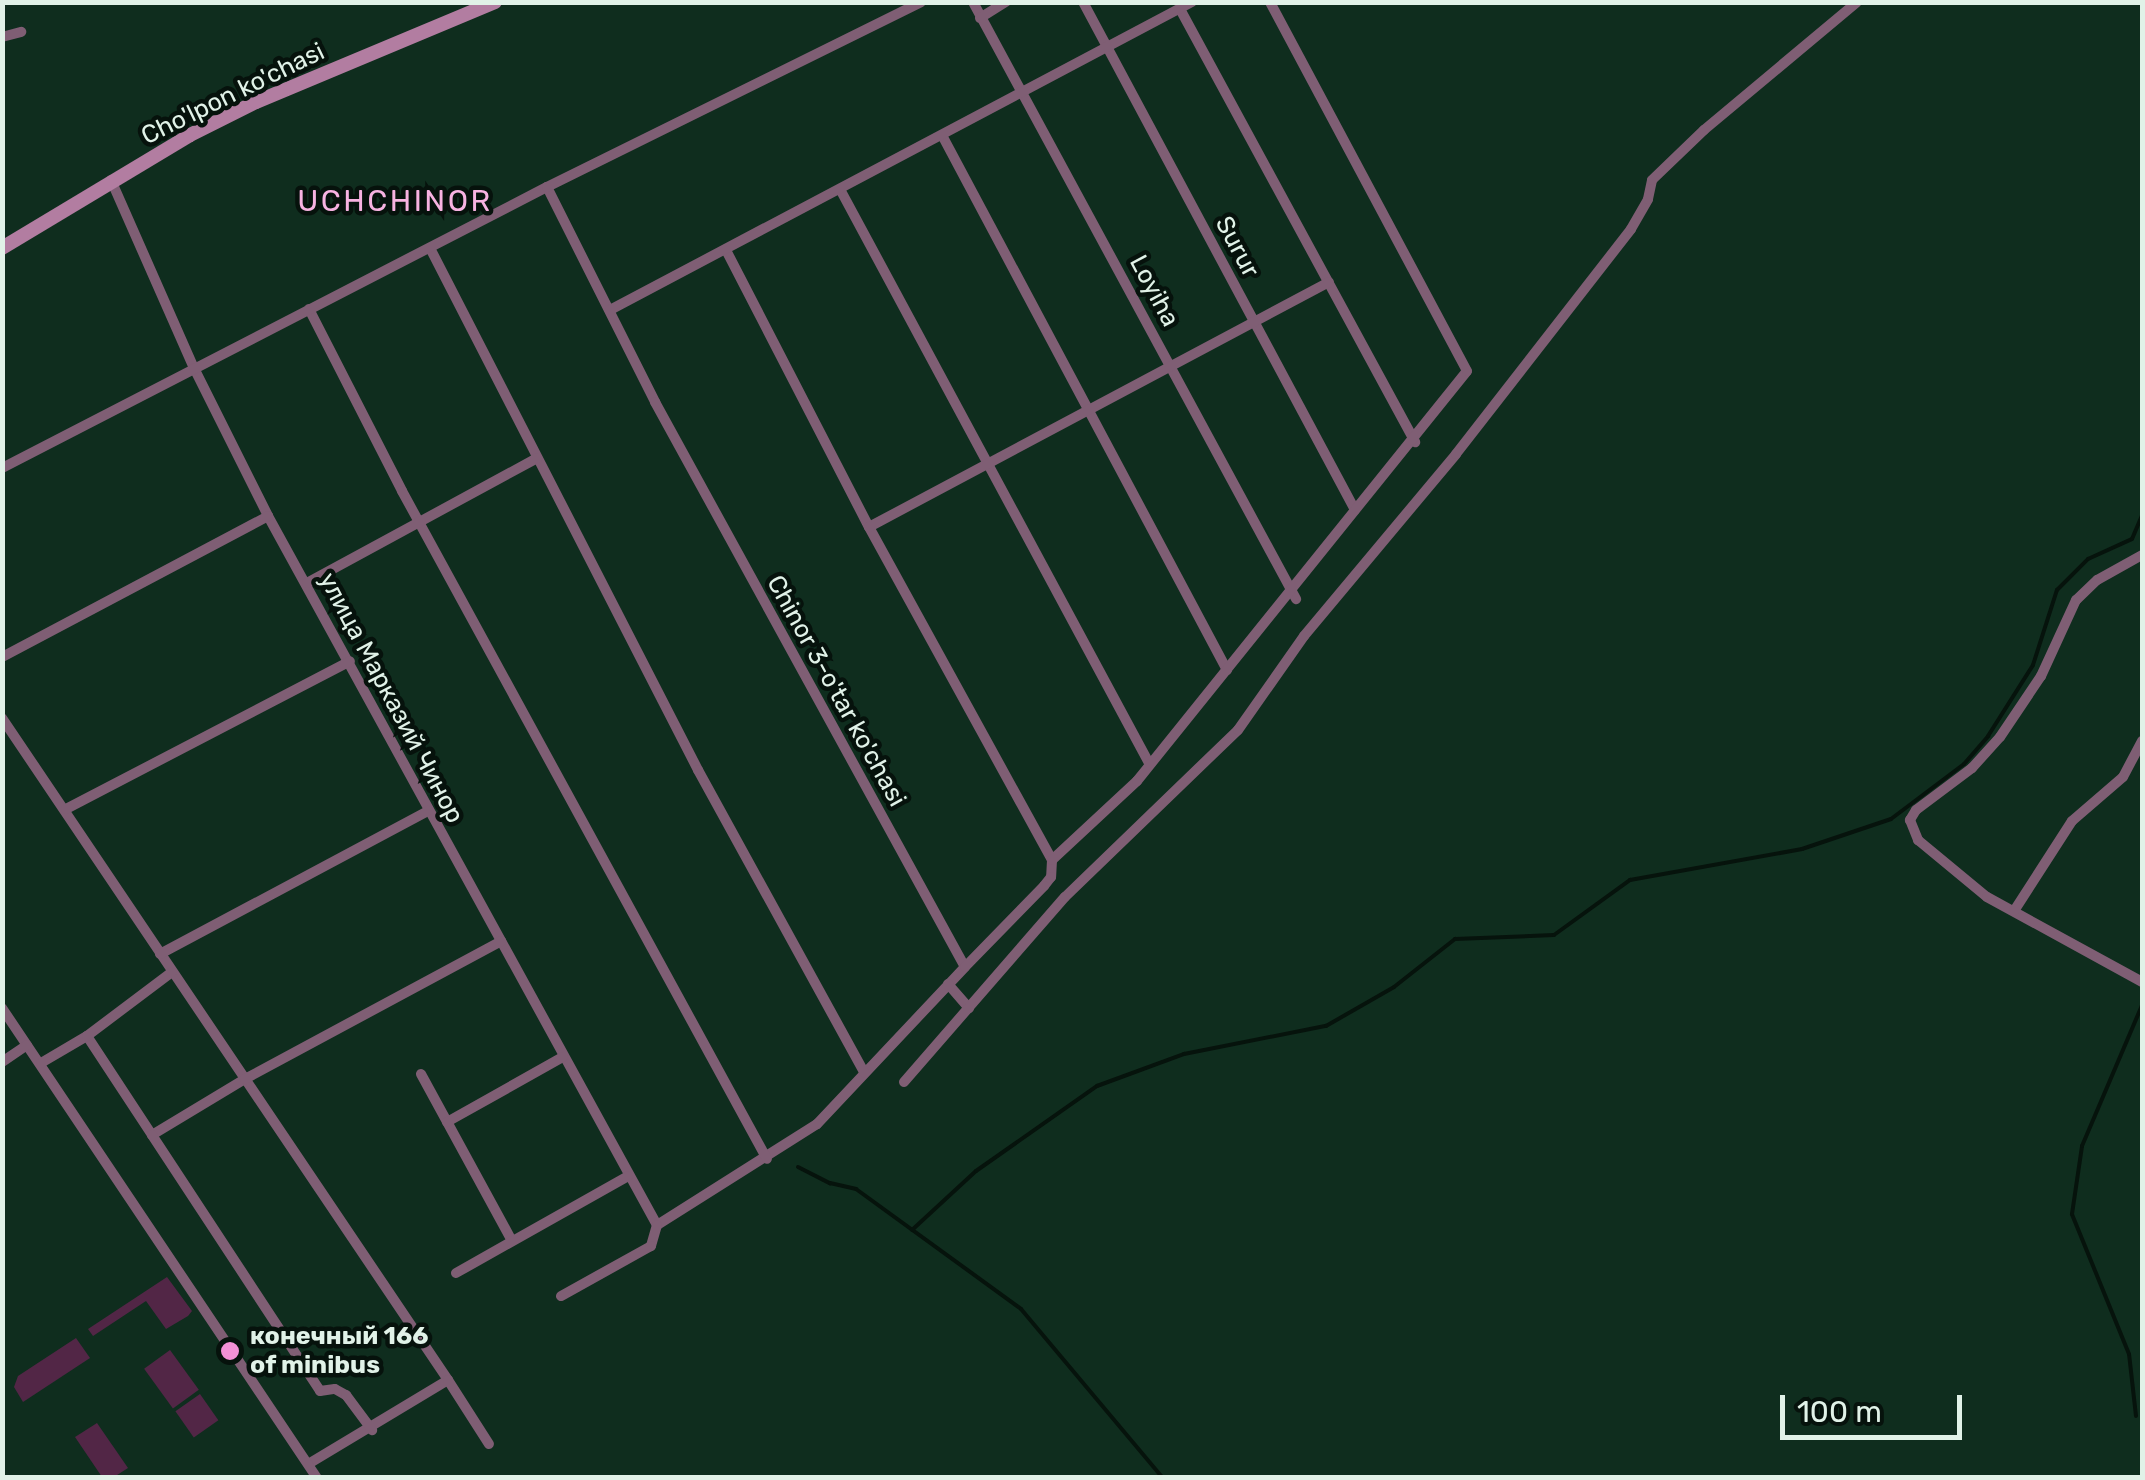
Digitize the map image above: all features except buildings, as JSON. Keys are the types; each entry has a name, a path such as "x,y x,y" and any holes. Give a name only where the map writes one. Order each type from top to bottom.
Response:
{"main road":[{"name":"Cho'lpon ko'chasi","path":"2,248 112,180 256,102 495,2"}],"street":[{"path":"2,468 547,188 921,2"},
{"name":"Loyiha","path":"972,2 1025,93 1294,594"},
{"path":"980,18 1006,2"},
{"name":"Surur","path":"1083,2 1356,510"},
{"path":"610,310 727,252 1192,2"},
{"path":"1052,860 1137,781 1149,762 1294,594 1467,371 1270,2"},
{"path":"904,1082 1066,897 1238,730 1304,636 1456,454 1631,230 1648,199 1652,180 1704,130 1857,2"},
{"path":"1180,9 1415,442"},
{"path":"2,38 20,32"},
{"path":"943,137 1227,670"},
{"name":"улица Марказий Чинор","path":"112,180 194,368 268,516 657,1225"},
{"name":"Chinor 3-o'tar ko'chasi","path":"547,188 655,402 965,967"},
{"path":"840,191 1149,762"},
{"path":"430,248 698,770 864,1072"},
{"path":"561,1296 651,1246 657,1225 817,1124 1050,878 1052,860 869,527 727,252"},
{"path":"869,527 1329,282"},
{"path":"309,309 419,520 767,1159"},
{"path":"308,583 537,458"},
{"path":"2,657 268,516"},
{"path":"2142,555 2082,593 2041,676 2000,737 1972,768 1916,810 1910,820 1918,840 1987,897 2142,982"},
{"path":"66,808 350,660"},
{"path":"2,718 66,808 489,1444"},
{"path":"2014,911 2072,821 2123,777 2142,741"},
{"path":"160,954 428,811"},
{"path":"152,1135 244,1079 501,941"},
{"path":"41,1064 87,1036 172,972"},
{"path":"948,984 968,1008"},
{"path":"2,1008 317,1478"},
{"path":"87,1036 320,1391 335,1390 346,1395 372,1430"},
{"path":"2,1062 27,1045"},
{"path":"447,1122 563,1058"},
{"path":"421,1074 510,1239"},
{"path":"456,1273 510,1239 628,1176"},
{"path":"308,1464 450,1383"}],"shaded area":[{"path":"167,1277 192,1311 188,1316 166,1329 146,1301 93,1336 88,1329"},
{"path":"76,1338 90,1358 23,1402 14,1387 18,1376"},
{"path":"170,1350 199,1390 173,1408 144,1369"},
{"path":"200,1394 218,1420 194,1437 175,1411"},
{"path":"97,1423 128,1468 114,1477 102,1477 75,1437"}],"waterway":[{"path":"912,1230 976,1171 1097,1086 1184,1054 1326,1026 1394,987 1455,939 1554,935 1630,880 1802,849 1891,819 1964,764 1988,736 2033,665 2057,590 2088,559 2132,539 2142,516"},
{"path":"2136,1416 2129,1354 2072,1214 2082,1146 2142,1005"},
{"path":"798,1167 830,1183 856,1189 1021,1309 1163,1478"}],"place":[{"name":"конечный 166 of minibus","path":"230,1351"}],"district":[{"name":"UCHCHINOR","path":"395,201"}]}
